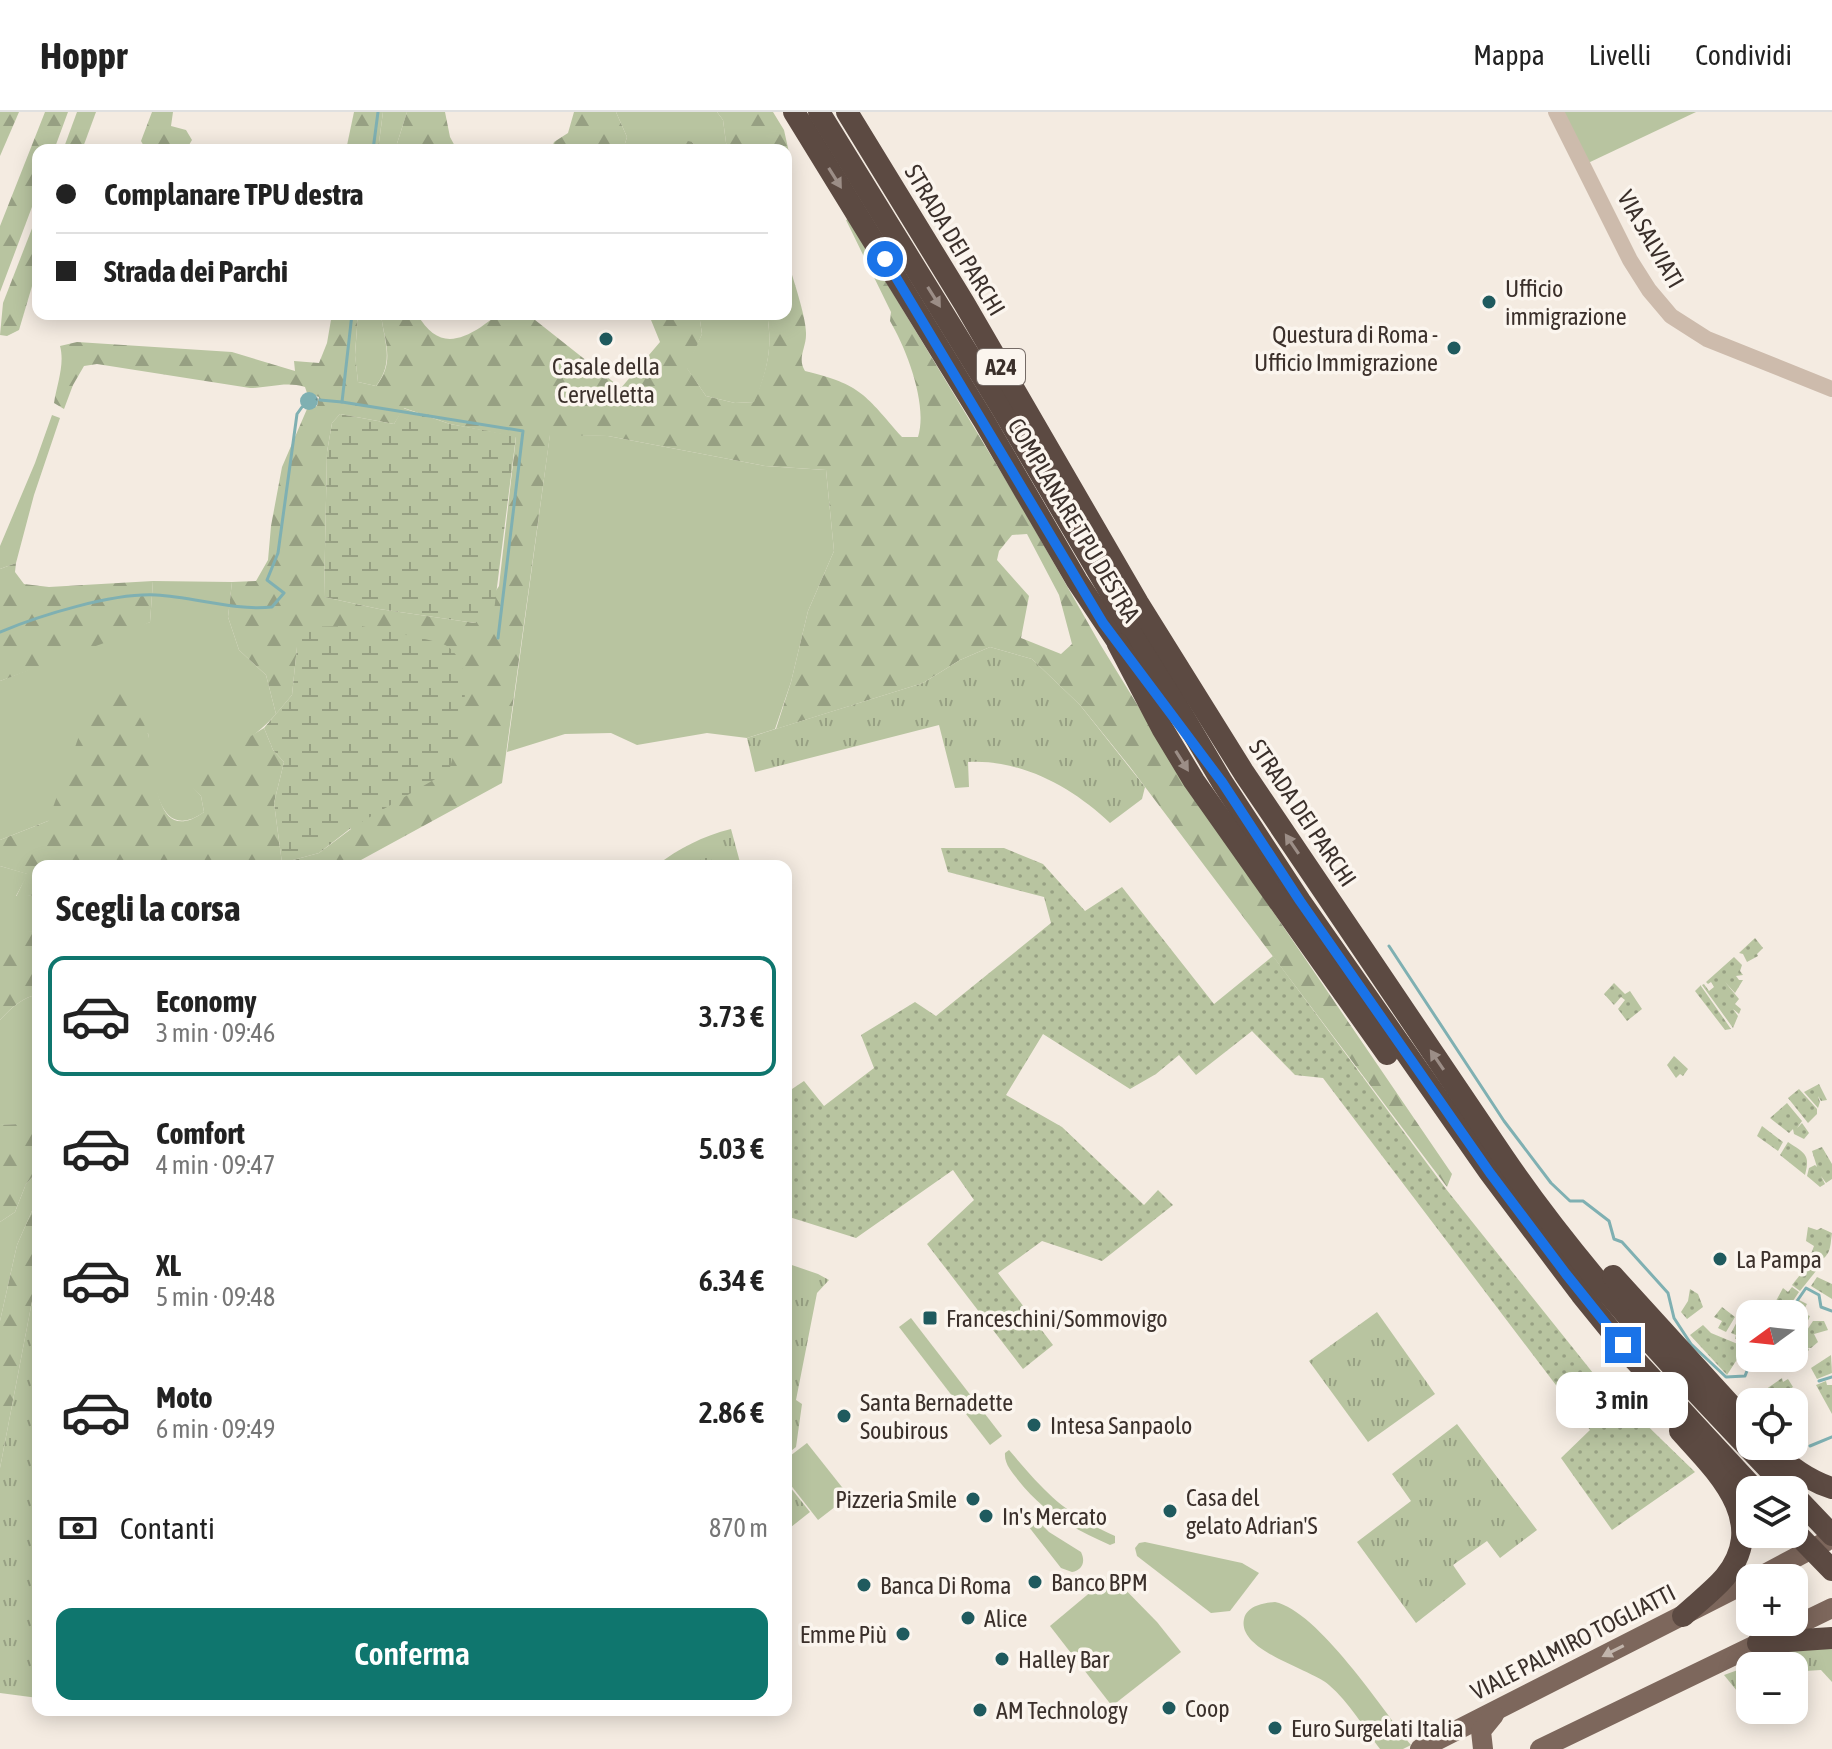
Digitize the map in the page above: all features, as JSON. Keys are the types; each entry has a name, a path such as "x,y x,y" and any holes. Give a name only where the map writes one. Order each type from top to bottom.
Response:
{"highway":[{"name":"COMPLANARE TPU DESTRA","path":"794,112 1047,487 1121,613 1118,644 1222,782"},
{"name":"STRADA DEI PARCHI","path":"819,112 933,295 1222,782 1399,1045 1530,1227 1612,1332 1742,1476"},
{"name":"STRADA DEI PARCHI","path":"847,112 936,257 964,269 959,278 964,303 1047,487"},
{"name":"STRADA DEI PARCHI","path":"1121,613 1244,773 1547,1219 1627,1316 1776,1476"},
{"path":"1118,644 1194,781 1329,973 1578,1314 1730,1490 1741,1520 1737,1557 1723,1579 1683,1616"},
{"path":"1481,1124 1580,1240 1736,1411"},
{"path":"1785,1460 1817,1483 1832,1488"},
{"path":"1808,1510 1832,1536"},
{"path":"1808,1545 1832,1570"},
{"path":"1758,1643 1832,1638"}],"main road":[{"path":"1782,1564 1832,1536"},
{"name":"VIALE PALMIRO TOGLIATTI","path":"1421,1749 1736,1588"},
{"path":"1540,1749 1832,1608"},
{"path":"1483,1749 1481,1731 1500,1710"}],"street":[{"name":"VIA SALVIATI","path":"1556,112 1630,260 1653,296 1671,316 1707,339 1832,389"}],"green space":[{"path":"0,112 19,112 0,156"},
{"path":"45,112 68,112 56,144 32,144"},
{"path":"77,112 96,112 84,144 65,144"},
{"path":"152,112 173,112 171,126 186,130 192,140 190,144 143,144 141,141"},
{"path":"354,112 383,112 379,144 347,144"},
{"path":"383,112 407,112 397,144 379,144"},
{"path":"407,112 445,112 454,144 397,144"},
{"path":"574,112 616,112 627,137 625,144 553,144 568,133"},
{"path":"616,112 717,112 723,120 726,144 625,144 627,137"},
{"path":"717,112 773,112 784,130 787,144 726,144 723,120"},
{"path":"1563,112 1696,112 1588,163"},
{"path":"676,138 694,144 659,144"},
{"path":"32,145 32,207 0,292 0,226"},
{"path":"848,219 1186,784 1452,1174 1447,1187 1130,767 1080,705 1032,659 990,647 960,660 923,683 776,729 808,611 834,551 826,470 765,466 608,436 550,435 502,783 361,860 293,860 319,853 351,829 297,647 292,695 276,714 266,675 239,650 228,617 232,582 256,581 268,560 282,467 307,409 317,406 319,397 307,393 305,387 298,385 250,388 97,364 84,366 64,409 54,403 61,367 60,346 77,342 232,352 295,371 294,361 319,363 331,320 358,320 355,354 358,382 376,386 386,368 382,320 421,320 438,336 453,339 471,333 492,320 535,320 621,388 660,342 651,320 700,320 702,334 687,368 706,396 735,403 754,402 768,359 768,320 792,320 792,276 806,327 802,357 805,371 851,387 870,402 902,437 918,437 918,394 909,362 890,321 891,312","holes":["404,408 450,424 516,437 499,586 475,623 379,609 324,597 327,452 332,423 340,414 394,424","1027,534 1059,595 1072,644 1061,654 1021,638 1029,596 997,560 999,551 1012,535"]},
{"path":"32,228 32,286 19,330 7,336 0,335 3,303"},
{"path":"358,320 382,320 387,360 376,386 358,382 355,355"},
{"path":"700,320 768,320 768,359 755,402 735,403 706,396 686,367 702,334"},
{"path":"403,408 450,424 516,436 494,611 475,623 379,609 324,597 327,452 332,423 340,414 394,424"},
{"path":"52,415 60,418 34,495 16,563 0,569 0,546"},
{"path":"550,434 608,436 765,466 826,470 834,551 808,611 791,682 775,729 747,738 707,733 637,745 611,733 565,734 507,752"},
{"path":"16,563 15,572 24,584 49,587 153,581 150,622 126,635 0,681 0,569"},
{"path":"153,581 232,582 228,617 239,650 266,675 276,714 191,786 201,796 204,812 187,820 174,819 165,811 158,797 148,733 48,821 0,840 0,681 150,622"},
{"path":"361,626 447,646 457,657 463,671 464,705 449,771 351,828 319,853 282,860 274,803 284,762 273,750 264,728 292,695 299,627"},
{"path":"990,647 1032,659 1080,705 1145,787 1142,799 1110,823 1079,798 1045,778 1026,770 988,762 968,762 969,787 955,788 939,725 755,772 747,738 923,683 960,660"},
{"path":"123,692 144,723 159,798 174,820 187,821 204,812 201,796 190,786 225,754 264,728 273,750 284,762 274,803 282,860 32,860 32,896 16,897 27,874 0,866 0,840 48,821 86,717 104,694"},
{"path":"731,829 739,860 664,860 692,843"},
{"path":"941,848 1004,848 1043,864 1085,911 1122,887 1214,1004 1273,956 1446,1189 1593,1373 1695,1472 1612,1530 1561,1458 1590,1430 1323,1078 1295,1075 1252,1031 1196,1075 1179,1055 1156,1074 1130,1089 1043,1034 1006,1095 1062,1127 1144,1205 1158,1190 1173,1205 1102,1261 1042,1241 998,1273 1053,1345 1023,1369 927,1244 974,1200 953,1170 856,1238 792,1218 792,1089 804,1081 824,1106 874,1068 861,1035 915,1002 936,1016 1051,923 1044,897 948,872"},
{"path":"0,866 28,874 16,896 32,895 32,932 0,931"},
{"path":"0,931 32,931 32,996 17,1004 0,1020"},
{"path":"1755,938 1763,948 1758,956 1747,962 1739,953"},
{"path":"1734,957 1742,965 1740,971 1743,975 1736,976 1743,980 1735,993 1725,982 1739,999 1735,1004 1741,1009 1739,1014 1733,1009 1738,1016 1733,1028 1702,985 1709,991 1714,987 1711,982 1706,982"},
{"path":"1614,983 1625,994 1630,991 1642,1009 1627,1021 1618,1009 1625,1000 1621,997 1614,1005 1604,994"},
{"path":"1701,985 1731,1029 1725,1030 1695,991"},
{"path":"32,996 32,1124 0,1125 0,1020"},
{"path":"1674,1056 1688,1069 1683,1076 1680,1074 1676,1078 1667,1065"},
{"path":"1819,1084 1827,1100 1821,1101 1818,1096 1818,1108 1804,1092"},
{"path":"1799,1089 1817,1109 1817,1114 1808,1123 1788,1098"},
{"path":"1787,1103 1802,1121 1797,1128 1802,1123 1809,1133 1804,1139 1794,1134 1793,1129 1789,1133 1770,1118"},
{"path":"32,1123 32,1177 26,1184 15,1212 0,1222 0,1125"},
{"path":"1762,1126 1783,1142 1778,1151 1757,1136"},
{"path":"1788,1142 1805,1155 1805,1175 1780,1155"},
{"path":"1822,1147 1832,1164 1832,1179 1826,1183 1821,1176 1825,1184 1820,1187 1807,1176 1809,1168 1817,1167 1812,1151"},
{"path":"32,1177 32,1211 17,1245 0,1321 0,1222 15,1212 26,1184"},
{"path":"32,1211 32,1301 0,1468 0,1321 17,1245"},
{"path":"1808,1227 1832,1233 1828,1253 1818,1262 1811,1254 1814,1246 1806,1241"},
{"path":"792,1265 829,1280 817,1293 796,1400 802,1404 796,1447 792,1450"},
{"path":"1808,1265 1816,1271 1800,1291 1792,1285"},
{"path":"1817,1277 1832,1284 1832,1299 1811,1286"},
{"path":"1792,1287 1799,1292 1794,1300 1776,1300 1783,1288 1788,1292"},
{"path":"1690,1289 1698,1294 1703,1307 1687,1319 1681,1312 1688,1301"},
{"path":"32,1301 32,1697 0,1693 0,1468"},
{"path":"1722,1307 1735,1317 1726,1332 1718,1328 1722,1321 1714,1317"},
{"path":"1377,1312 1435,1394 1368,1442 1309,1361"},
{"path":"911,1318 1002,1436 990,1445 899,1327"},
{"path":"1813,1321 1824,1321 1828,1330 1814,1334 1818,1342 1808,1348 1808,1328"},
{"path":"1703,1325 1711,1333 1736,1343 1736,1361 1727,1375 1690,1335"},
{"path":"1831,1355 1832,1373 1817,1379 1811,1368"},
{"path":"1782,1378 1783,1382 1788,1379 1793,1387 1792,1388 1768,1388"},
{"path":"1826,1381 1827,1385 1832,1385 1832,1414 1816,1385"},
{"path":"1457,1424 1537,1530 1500,1558 1487,1541 1453,1565 1466,1584 1416,1623 1357,1542 1411,1501 1392,1474"},
{"path":"807,1443 849,1496 818,1520 792,1487 792,1454"},
{"path":"1009,1450 1056,1500 1115,1536 1115,1543 1110,1545 1084,1533 1038,1501 1009,1468 1005,1453"},
{"path":"792,1490 810,1512 792,1526"},
{"path":"1029,1512 1049,1532 1081,1552 1083,1562 1078,1569 1072,1572 1061,1568 1025,1522 1023,1517"},
{"path":"1145,1542 1242,1563 1259,1573 1230,1611 1211,1613 1137,1556 1135,1548"},
{"path":"1111,1575 1157,1622 1181,1652 1112,1706 1050,1626"},
{"path":"1275,1602 1292,1609 1329,1642 1411,1745 1403,1749 1380,1749 1350,1707 1329,1685 1276,1658 1252,1640 1245,1630 1244,1619 1248,1611"},
{"path":"1832,1648 1832,1682 1821,1670 1808,1671 1808,1652 1788,1652"},
{"path":"1736,1671 1736,1690 1724,1675"}],"water":[{"path":"309,392 318,401 309,410 300,401"}],"waterway":[{"path":"374,144 378,112"},
{"path":"320,400 342,402 351,320"},
{"path":"342,402 523,431 498,638"},
{"path":"0,632 77,606 138,595 171,596 243,607 272,607 284,593 267,580 278,553 297,414 302,407"},
{"path":"1389,946 1504,1121 1551,1183 1570,1201 1583,1201 1609,1221 1614,1239 1622,1242 1668,1293 1674,1318 1691,1344 1726,1377 1745,1376 1747,1372"},
{"path":"1798,1300 1806,1288 1819,1295 1821,1307 1832,1311"},
{"path":"1819,1381 1832,1377"},
{"path":"1810,1446 1832,1437"}],"place":[{"name":"Ufficio immigrazione","path":"1489,302"},
{"name":"Casale della Cervelletta","path":"606,339"},
{"name":"Questura di Roma - Ufficio Immigrazione","path":"1454,348"},
{"name":"La Pampa","path":"1720,1259"},
{"name":"Franceschini/Sommovigo","path":"930,1318"},
{"name":"Santa Bernadette Soubirous","path":"844,1416"},
{"name":"Intesa Sanpaolo","path":"1034,1425"},
{"name":"Pizzeria Smile","path":"973,1499"},
{"name":"Casa del gelato Adrian'S","path":"1170,1511"},
{"name":"In's Mercato","path":"986,1516"},
{"name":"Banco BPM","path":"1035,1582"},
{"name":"Banca Di Roma","path":"864,1585"},
{"name":"Alice","path":"968,1618"},
{"name":"Emme Più","path":"903,1634"},
{"name":"Halley Bar","path":"1002,1659"},
{"name":"Coop","path":"1169,1708"},
{"name":"AM Technology","path":"980,1710"},
{"name":"Euro Surgelati Italia","path":"1275,1728"}],"route":[{"path":"885,259 1103,623 1222,782 1300,901 1490,1173 1623,1345"}]}
